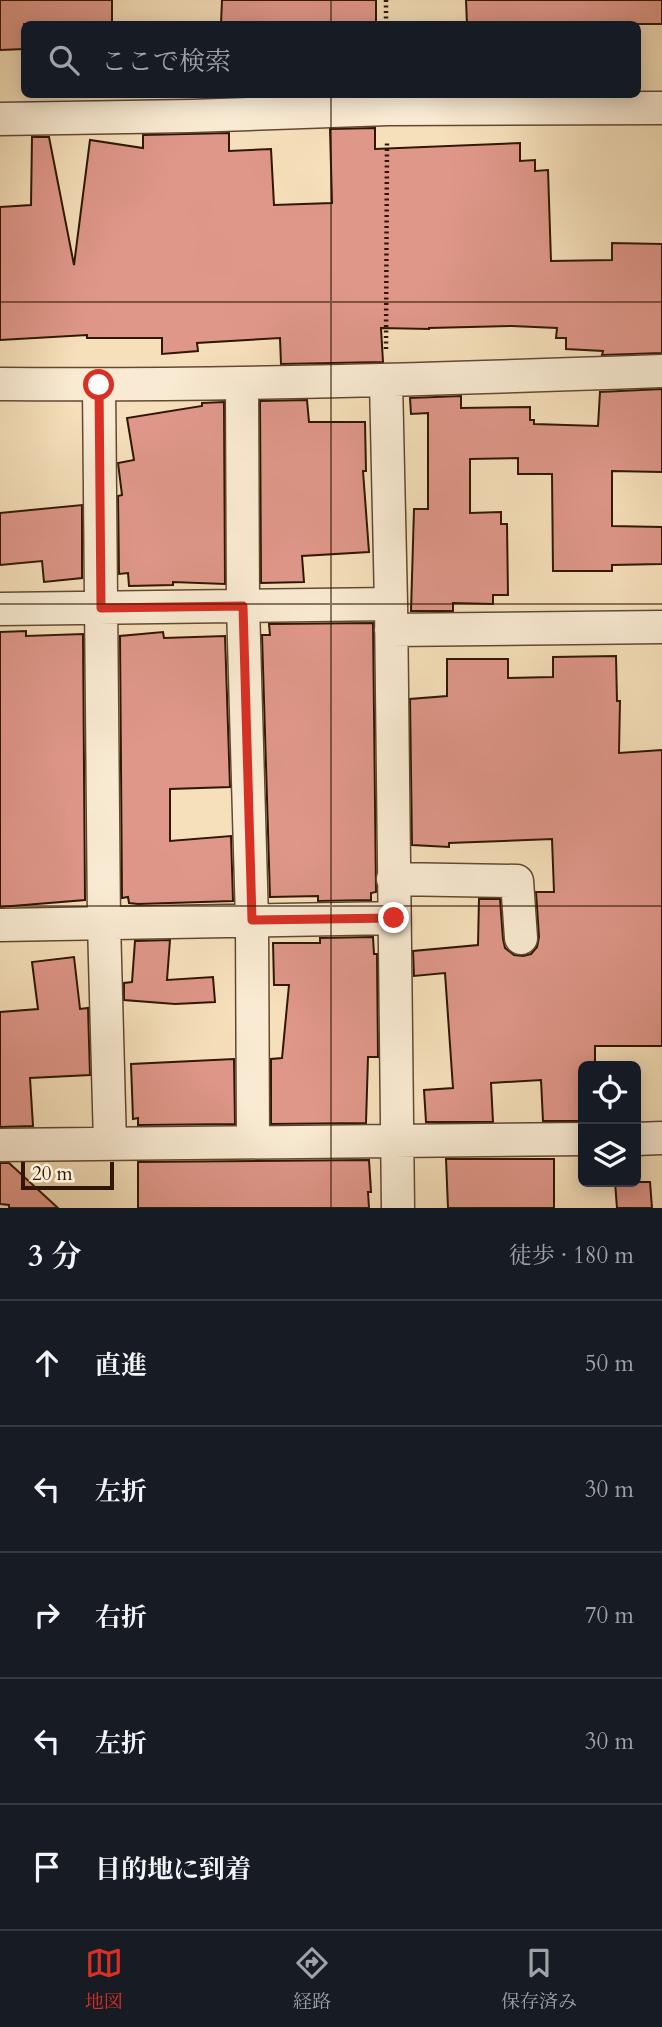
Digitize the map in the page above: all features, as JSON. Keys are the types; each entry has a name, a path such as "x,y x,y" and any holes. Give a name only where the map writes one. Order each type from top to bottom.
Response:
{"street":[{"path":"0,119 388,109 662,108"},
{"path":"0,384 386,381 662,371"},
{"path":"386,381 398,1208"},
{"path":"242,383 243,606 252,920 253,1142"},
{"path":"99,385 104,923 110,1144"},
{"path":"0,609 243,606 391,617 662,627"},
{"path":"393,879 517,881 521,938"},
{"path":"0,925 394,918"},
{"path":"641,1139 662,1138"},
{"path":"0,1145 578,1139"}],"path":[{"path":"386,0 386,21"},
{"path":"386,381 388,109"}],"building":[{"path":"0,0 112,0 112,21 21,21 21,49 0,50"},
{"path":"222,0 376,0 376,21 221,21"},
{"path":"466,0 662,0 662,24 641,24 641,21 467,21"},
{"path":"375,128 375,149 520,143 520,161 535,160 535,171 548,170 551,261 612,260 612,243 662,244 662,353 602,355 603,351 566,349 566,338 556,338 557,328 512,326 381,328 383,362 281,364 280,338 197,343 198,351 162,354 162,338 87,338 87,335 0,340 0,207 31,205 32,137 49,137 74,265 90,140 143,148 143,135 229,133 229,151 271,149 274,205 332,203 330,129"},
{"path":"662,389 662,472 612,471 612,526 662,527 662,564 612,565 612,571 553,571 552,474 518,474 518,458 470,459 470,513 501,512 501,524 507,524 508,595 493,595 493,604 453,603 453,611 411,611 414,509 428,509 428,413 411,414 410,398 461,396 461,408 530,407 530,420 534,420 534,424 598,426 600,392"},
{"path":"307,400 309,422 365,422 366,471 363,471 369,552 302,556 304,582 261,583 260,401"},
{"path":"224,402 225,584 173,582 173,585 129,586 128,573 119,574 118,496 122,495 118,463 134,460 127,418 202,406 202,403"},
{"path":"82,505 82,578 44,582 42,561 0,565 0,513"},
{"path":"373,623 376,892 371,893 371,900 318,901 318,896 270,897 262,635 270,635 269,624"},
{"path":"26,631 26,636 83,634 85,900 0,907 0,632"},
{"path":"163,632 164,638 225,636 230,787 170,789 170,841 231,836 233,901 138,904 129,903 128,897 122,898 120,636"},
{"path":"616,656 617,701 620,701 619,753 662,750 662,1046 595,1046 595,1061 578,1061 578,1121 543,1121 541,1080 491,1083 493,1122 426,1122 424,1090 453,1088 445,973 414,976 413,951 478,945 479,899 500,899 505,948 514,955 531,954 537,947 539,937 536,892 554,892 552,839 449,843 449,847 412,845 410,699 447,696 447,659 508,659 508,678 553,677 553,657"},
{"path":"373,937 374,954 377,954 378,1057 368,1057 366,1123 271,1124 271,1059 282,1058 289,985 274,985 273,943 320,943 320,938"},
{"path":"170,940 167,980 213,977 215,1002 175,1004 124,1000 124,983 132,982 135,941"},
{"path":"74,957 80,1009 88,1008 90,1075 30,1078 33,1126 0,1127 0,1012 38,1009 32,962"},
{"path":"234,1059 235,1124 138,1125 138,1118 133,1119 131,1064"},
{"path":"446,1159 554,1159 554,1208 448,1208"},
{"path":"369,1160 369,1208 138,1208 138,1162"},
{"path":"0,1163 9,1163 58,1208 9,1208 9,1205 0,1204"},
{"path":"641,1182 650,1182 652,1208 617,1208 615,1187 641,1187"}],"route":[{"path":"99,385 101,608 243,606 252,920 394,918"}]}
